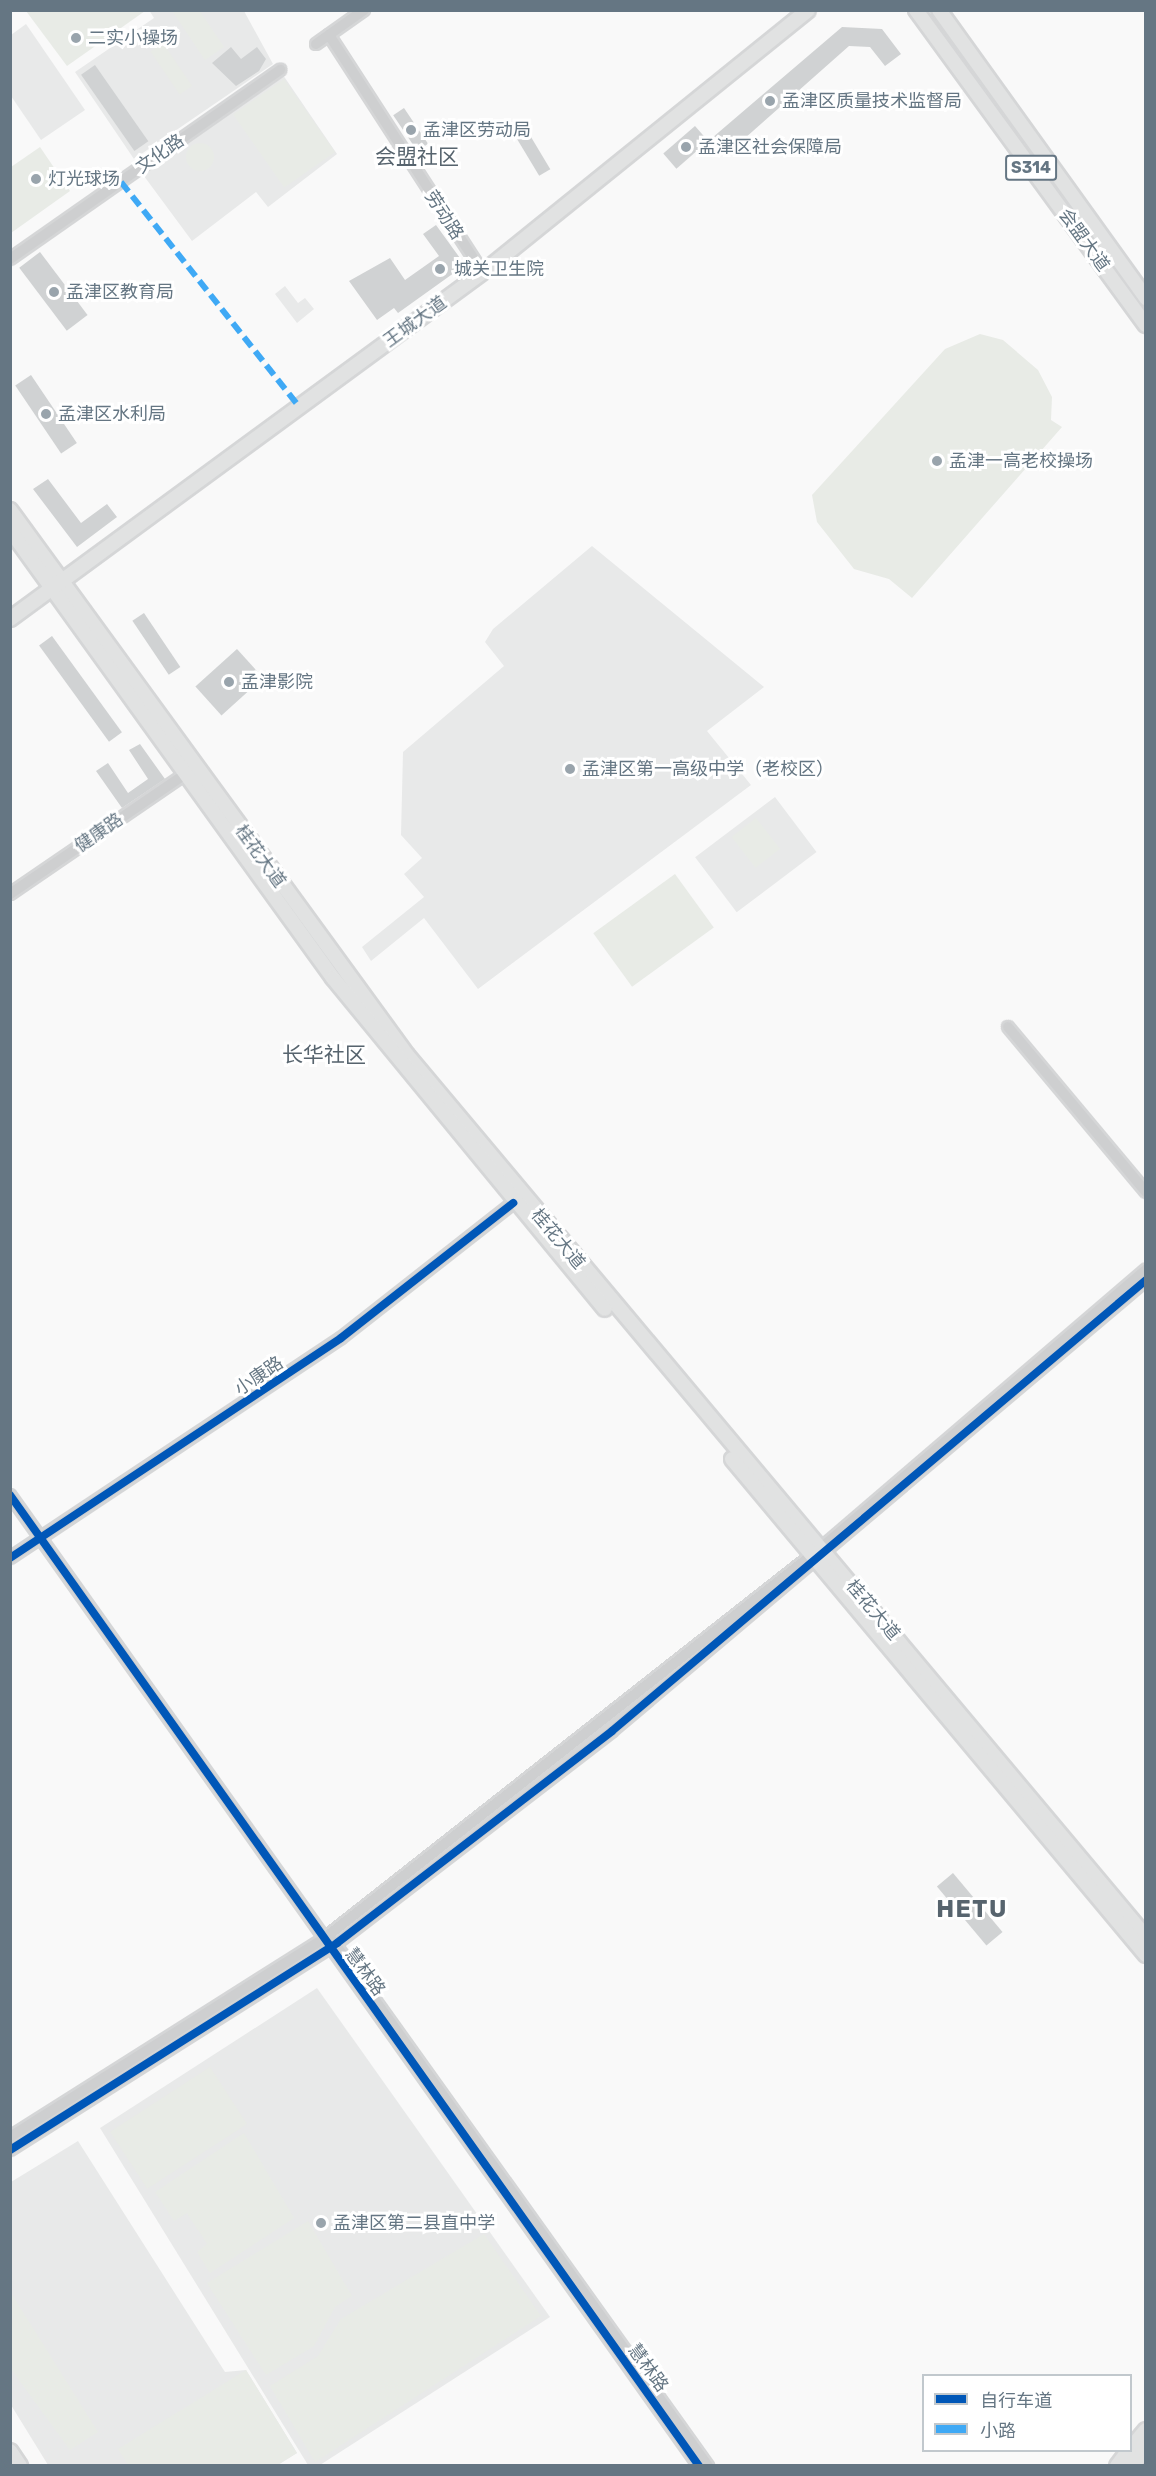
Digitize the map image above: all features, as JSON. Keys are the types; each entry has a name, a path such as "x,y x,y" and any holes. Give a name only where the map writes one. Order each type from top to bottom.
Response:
{"main road":[{"name":"王城大道","path":"480,270 797,10"},
{"name":"王城大道","path":"10,619 55,583 480,270 808,10"},
{"name":"会盟大道","path":"916,10 1146,325"},
{"name":"会盟大道","path":"939,10 1146,298"},
{"name":"桂花大道","path":"10,510 55,583 340,987 513,1203 820,1554 1146,1937"},
{"name":"桂花大道","path":"10,530 55,583 407,1054 820,1554 1146,1955"},
{"name":"王城大道","path":"10,610 55,583"},
{"path":"1132,2448 1146,2430"},
{"path":"1132,2466 1146,2449"},
{"path":"10,2451 20,2466"},
{"path":"1117,2466 1128,2452"}],"street":[{"path":"316,44 364,10"},
{"name":"劳动路","path":"329,36 480,270"},
{"name":"文化路","path":"10,259 280,70"},
{"name":"健康路","path":"10,894 187,773"},
{"path":"1008,1027 1146,1192"},
{"name":"小康路","path":"10,1558 39,1541 342,1338 513,1203"},
{"path":"820,1554 1146,1269"},
{"path":"10,2150 331,1942 820,1554 1146,1280"},
{"name":"慧林路","path":"10,1495 39,1541 708,2466"},
{"path":"10,2137 331,1942"},
{"name":"慧林路","path":"331,1942 699,2466"}],"shaded area":[{"path":"149,10 244,11 273,64 134,159 75,72 154,18"},
{"path":"199,10 224,47 205,60 173,12"},
{"name":"二实小操场","path":"26,11 145,11 67,66"},
{"path":"26,24 85,110 41,140 11,96 11,35"},
{"path":"163,43 192,86 180,94 151,51"},
{"path":"283,75 337,154 268,207 256,192 192,241 141,172"},
{"path":"284,79 335,152 284,187 233,115"},
{"path":"200,143 210,147 214,157 210,167 200,171 190,167 186,157 190,147"},
{"name":"灯光球场","path":"40,147 70,191 11,233 11,167"},
{"path":"285,286 298,303 305,298 314,309 297,323 275,294"},
{"name":"孟津一高老校操场","path":"980,334 1003,340 1038,370 1052,397 1051,420 1062,427 912,598 889,579 854,569 817,522 812,495 945,349"},
{"name":"孟津区第一高级中学（老校区）","path":"592,546 764,687 707,731 751,785 478,989 424,918 371,961 362,947 424,897 404,874 422,858 401,835 403,752 504,666 485,642 493,629"},
{"path":"775,797 817,852 737,912 695,857"},
{"path":"756,818 780,849 756,868 732,837"},
{"path":"675,874 714,927 632,987 593,933"},
{"name":"孟津区第二县直中学","path":"317,1988 550,2317 320,2465 308,2465 100,2128"},
{"path":"210,2067 247,2124 147,2189 110,2132"},
{"path":"244,2133 294,2218 210,2273 197,2252 207,2244 187,2213 174,2221 155,2192"},
{"path":"78,2141 225,2372 246,2370 297,2453 278,2465 48,2465 11,2405 11,2182"},
{"path":"308,2221 352,2296 335,2307 314,2346 266,2375 207,2283"},
{"path":"484,2234 541,2316 315,2462 270,2386 318,2356 341,2319"},
{"path":"11,2293 98,2432 70,2450 11,2369"},
{"path":"246,2370 297,2453 277,2465 128,2465 118,2449"}],"building":[{"name":"孟津区质量技术监督局","path":"842,27 882,29 901,54 885,66 870,47 849,46 727,154 712,138"},
{"path":"231,47 241,59 257,47 266,59 259,71 236,86 212,63"},
{"path":"95,65 148,141 134,151 81,75"},
{"name":"孟津区劳动局","path":"404,108 428,144 417,151 393,115"},
{"path":"522,122 550,169 539,176 511,129"},
{"name":"孟津区社会保障局","path":"695,126 708,141 676,169 663,154"},
{"name":"城关卫生院","path":"436,225 465,265 398,313 394,308 377,320 349,281 390,258 405,280 439,256 423,234"},
{"name":"孟津区教育局","path":"40,252 88,315 67,331 19,268"},
{"name":"孟津区水利局","path":"31,375 77,443 61,454 15,386"},
{"path":"48,479 81,523 107,504 117,517 77,547 33,489"},
{"path":"144,613 180,667 169,675 132,621"},
{"path":"52,636 122,732 109,742 39,645"},
{"name":"孟津影院","path":"237,649 263,678 221,715 195,686"},
{"path":"140,744 165,779 122,808 96,771 108,763 128,793 148,779 129,750"},
{"path":"953,1873 1002,1932 986,1945 937,1886"}],"marked path":[{"path":"121,182 300,408"}],"cycle path":[{"path":"10,1558 341,1338 513,1203"},
{"path":"10,2150 337,1943 612,1731 1146,1280"},
{"path":"10,1495 699,2466"}],"place":[{"name":"二实小操场","path":"76,38"},
{"name":"孟津区质量技术监督局","path":"770,101"},
{"name":"孟津区劳动局","path":"411,130"},
{"name":"孟津区社会保障局","path":"686,147"},
{"name":"灯光球场","path":"36,179"},
{"name":"城关卫生院","path":"440,269"},
{"name":"孟津区教育局","path":"54,292"},
{"name":"孟津区水利局","path":"46,414"},
{"name":"孟津一高老校操场","path":"937,461"},
{"name":"孟津影院","path":"229,682"},
{"name":"孟津区第一高级中学（老校区）","path":"570,769"},
{"name":"孟津区第二县直中学","path":"321,2223"}],"district":[{"name":"会盟社区","path":"417,157"},
{"name":"长华社区","path":"324,1055"},
{"name":"HETU","path":"972,1910"}]}
